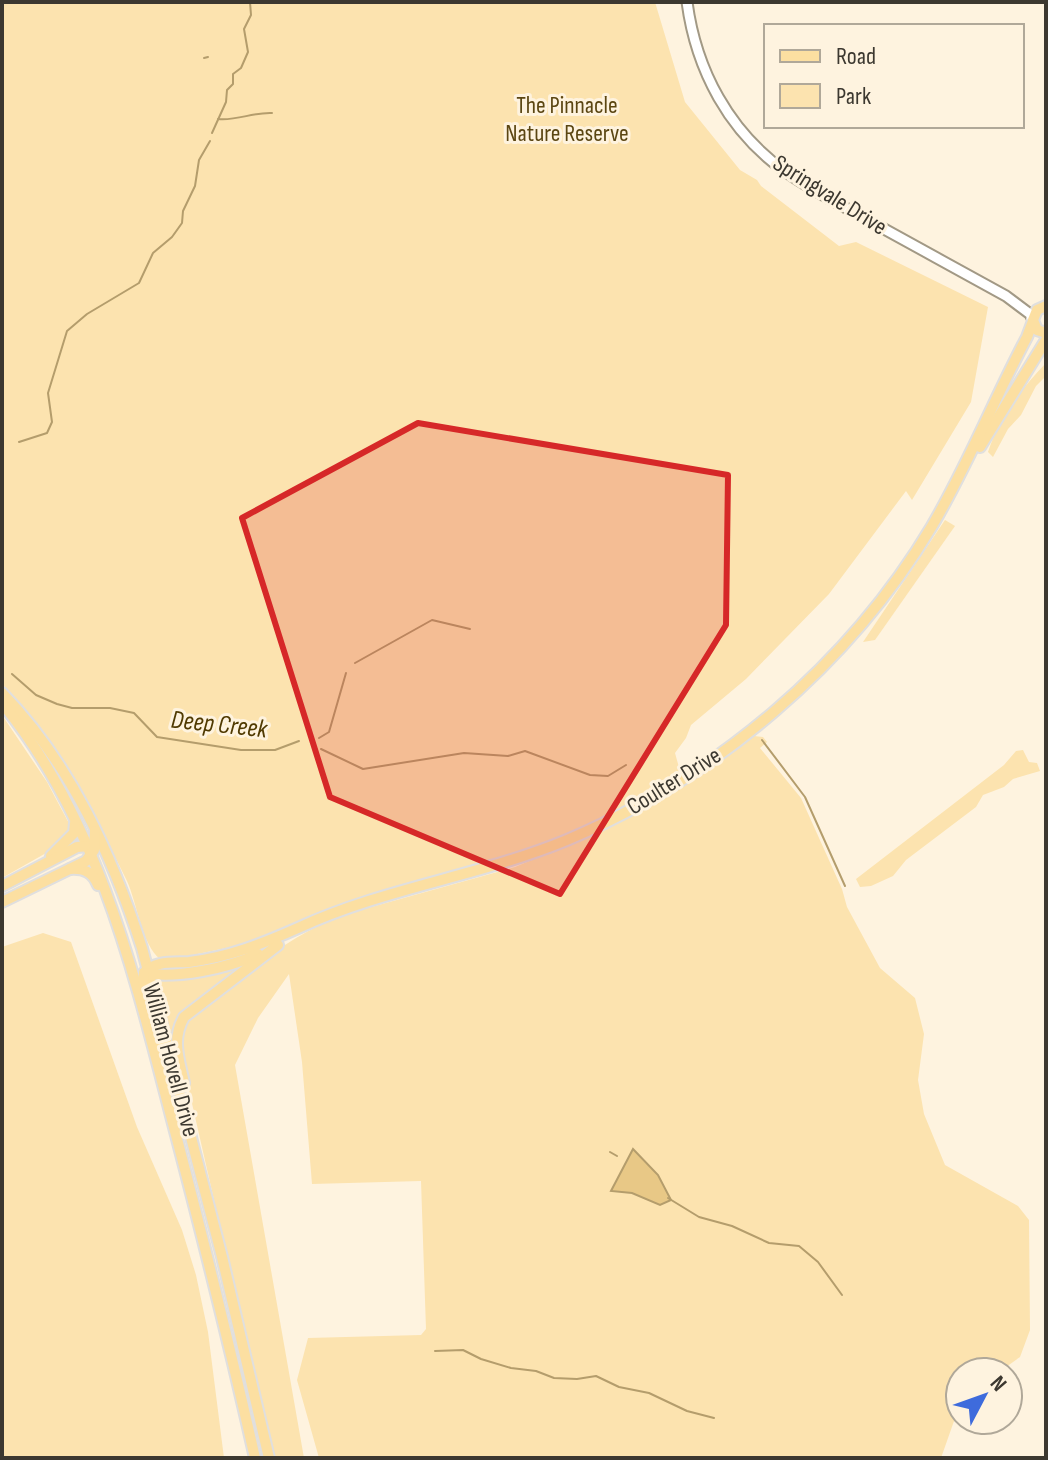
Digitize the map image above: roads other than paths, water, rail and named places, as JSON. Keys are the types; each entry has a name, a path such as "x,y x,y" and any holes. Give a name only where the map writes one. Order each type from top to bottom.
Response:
{"main road":[{"name":"Springvale Drive","path":"687,2 697,50 715,92 739,128 768,158 808,186 1006,296 1030,314 1033,321"},
{"name":"Springvale Drive","path":"1006,296 1043,306"},
{"name":"Coulter Drive","path":"945,503 1031,329 1034,313 1043,306"},
{"path":"1033,321 1037,330 1046,333"},
{"name":"Coulter Drive","path":"147,972 162,963 238,953 355,904 524,856 593,828 648,799 713,758 758,725 809,679 860,625 914,554 1046,340"},
{"name":"William Hovell Drive","path":"2,693 49,750 95,829 126,897 222,1257 269,1458"},
{"name":"William Hovell Drive","path":"2,703 45,767 74,819 90,850 114,915 130,963 226,1324 255,1458"},
{"path":"44,864 74,833 74,819"},
{"path":"2,902 69,869 90,850 95,829"},
{"path":"2,886 80,846 108,857"},
{"path":"69,869 80,868 95,878 114,915"},
{"path":"126,897 148,949 162,963"},
{"name":"Coulter Drive","path":"147,972 219,967 247,959 278,945 310,922"},
{"path":"222,1257 176,1036 184,1017 192,1009 278,945"},
{"path":"130,963 147,972 143,981 168,1086 167,1100"}],"waterway":[{"path":"212,133 226,102 227,90 233,84 233,74 241,68 248,52 244,29 251,15 250,2"},
{"path":"204,58 208,57"},
{"path":"218,119 272,113"},
{"path":"19,442 47,433 52,422 48,393 67,331 87,314 139,283 153,253 172,237 182,223 183,211 195,186 199,160 210,141"},
{"name":"Deep Creek","path":"355,663 432,620 470,629"},
{"name":"Deep Creek","path":"319,738 329,732 346,673"},
{"name":"Deep Creek","path":"12,674 36,695 57,704 134,713 157,737 241,750 275,750 299,741"},
{"path":"762,740 805,797 845,886"},
{"path":"321,749 363,769 464,753 508,756 525,751 590,775 608,776 626,765"},
{"path":"610,1152 617,1156"},
{"path":"668,1198 699,1217 732,1226 769,1243 799,1246 818,1262 842,1295"},
{"path":"435,1351 463,1350 481,1359 554,1378 596,1376 619,1387 649,1393 687,1411 714,1418"}],"park label":[{"name":"The Pinnacle Nature Reserve","path":"567,119"}]}
